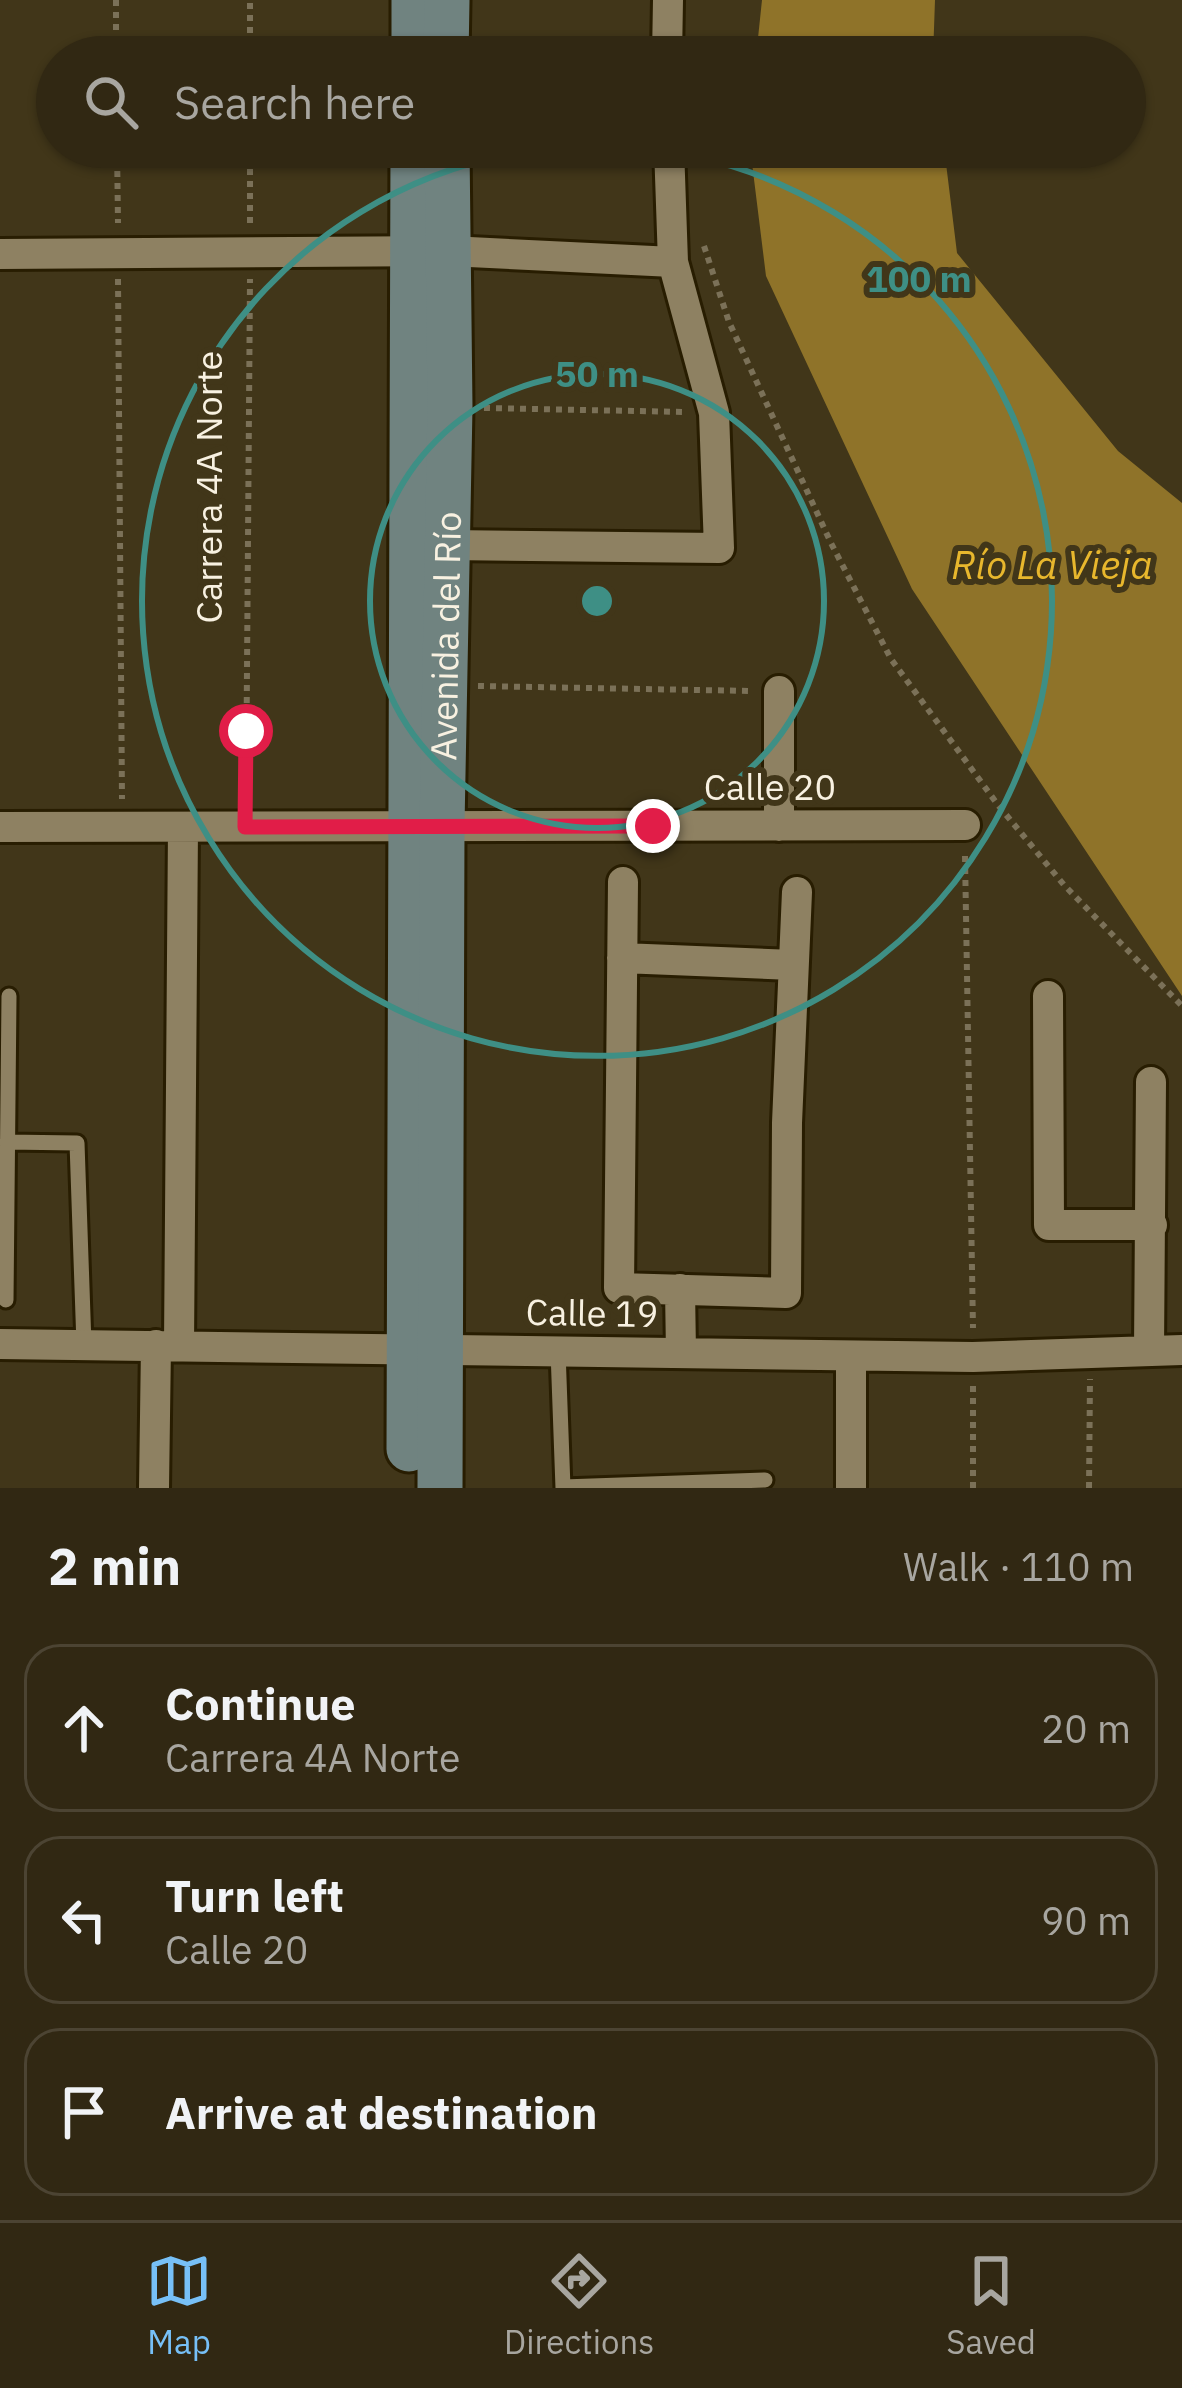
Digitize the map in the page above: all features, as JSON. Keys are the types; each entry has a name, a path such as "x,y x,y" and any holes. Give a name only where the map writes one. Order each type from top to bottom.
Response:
{"street":[{"path":"414,0 414,36"},
{"path":"446,36 447,0"},
{"path":"667,36 668,0"},
{"name":"Avenida del Río","path":"416,168 450,407 445,685 426,826"},
{"name":"Avenida del Río","path":"440,1488 425,1349 426,826 430,251 444,168"},
{"path":"447,545 719,548 714,412 673,262 670,168"},
{"path":"0,254 430,251 673,262"},
{"path":"779,691 779,826"},
{"name":"Calle 20","path":"0,827 965,825"},
{"path":"154,1488 167,1346 183,826"},
{"path":"623,882 620,1288 786,1293 797,892"},
{"path":"622,958 793,964"},
{"path":"1048,996 1048,1225 1152,1225"},
{"path":"1149,1351 1151,1082"},
{"path":"680,1289 681,1353"},
{"name":"Calle 19","path":"0,1343 974,1357 1182,1350"},
{"name":"Avenida del Río","path":"409,1488 425,1349"},
{"path":"851,1356 851,1488"}],"lane":[{"path":"6,1300 9,996"},
{"path":"8,1142 77,1143 84,1345"},
{"path":"558,1351 563,1488 765,1480"}],"path":[{"path":"116,0 116,36"},
{"path":"250,0 250,36"},
{"path":"117,168 122,827"},
{"name":"Carrera 4A Norte","path":"245,827 250,168"},
{"path":"703,227 705,249 730,322 831,543 891,659 998,805 1064,885 1182,1006"},
{"path":"450,407 714,412"},
{"path":"445,685 779,691"},
{"path":"965,825 973,1488"},
{"path":"1089,1488 1090,1352"}],"water":[{"path":"762,0 935,0 934,36 758,36"},
{"name":"Río La Vieja","path":"753,168 947,168 957,253 1118,451 1182,503 1182,996 912,589 766,276"}],"route":[{"path":"246,731 245,827 653,826"}]}
